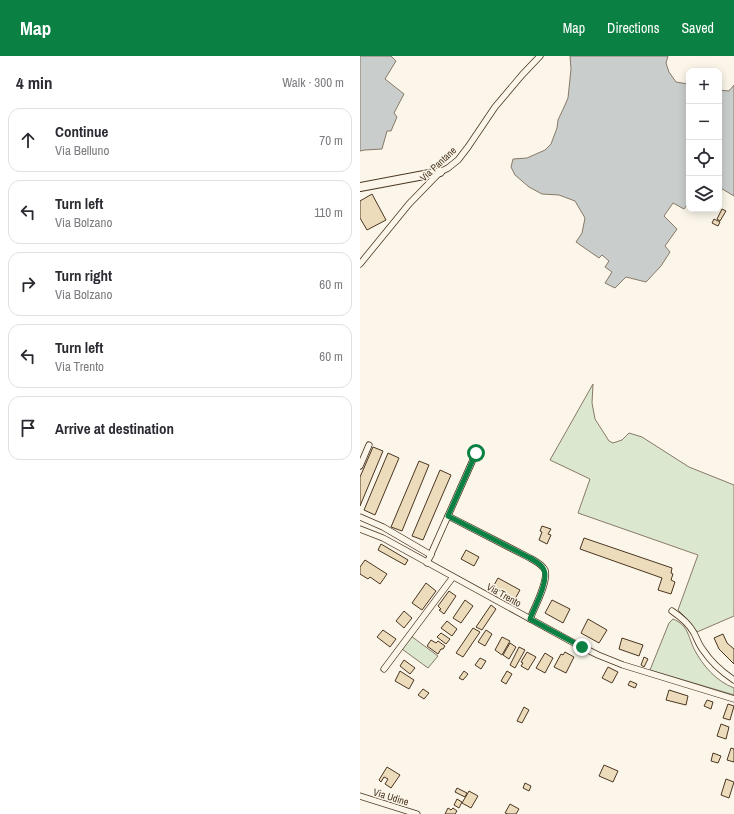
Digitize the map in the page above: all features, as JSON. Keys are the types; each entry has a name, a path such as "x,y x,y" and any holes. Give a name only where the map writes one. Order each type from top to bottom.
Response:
{"street":[{"name":"Via Pantane","path":"360,264 409,204 440,172 458,160 500,101 540,56"},
{"path":"360,187 440,172"},
{"path":"360,466 369,445"},
{"path":"427,563 476,453"},
{"path":"448,516 534,560 543,567 546,575 545,582 530,619"},
{"path":"360,517 383,526 431,555"},
{"name":"Via Trento","path":"360,529 379,536 589,651 614,662 734,699"},
{"path":"384,669 453,577"},
{"path":"672,611 682,618 687,624 709,658 724,673 734,680"},
{"name":"Via Udine","path":"360,796 416,814"}],"green space":[{"path":"593,384 592,403 595,419 609,441 613,443 622,440 629,433 642,437 689,467 734,485 734,616 697,632 678,610 698,555 578,513 590,479 550,460"},
{"path":"673,619 682,624 685,628 694,649 706,667 721,681 734,688 734,695 650,670 669,623"},
{"path":"411,636 438,656 428,668 402,649"}],"shaded area":[{"path":"360,56 391,56 396,61 385,79 404,94 394,113 397,117 391,131 387,131 382,149 360,151"},
{"path":"570,56 668,56 666,63 669,72 676,82 686,84 686,206 684,209 673,203 664,216 677,229 665,246 670,252 661,266 646,282 626,277 615,288 605,283 612,272 605,267 609,261 602,255 599,258 576,242 582,233 585,218 575,201 559,195 542,194 529,187 515,175 511,167 513,159 527,158 545,150 551,144 557,128 558,120 568,98 571,69"},
{"path":"734,85 734,196 722,189 722,90 729,91"}],"building":[{"path":"372,194 386,220 367,230 360,218 360,201"},
{"path":"722,209 726,211 720,221 717,219 720,212 722,212"},
{"path":"714,219 720,222 718,226 712,223"},
{"path":"373,447 383,451 360,506 360,477"},
{"path":"388,453 399,458 375,515 364,510"},
{"path":"419,461 429,465 402,531 391,527"},
{"path":"440,470 451,475 423,540 412,536"},
{"path":"542,526 551,529 548,534 551,535 547,544 539,540 542,532 540,531"},
{"path":"584,538 672,568 671,573 673,574 671,580 675,582 671,594 658,590 662,578 580,549"},
{"path":"381,544 408,560 405,565 378,550"},
{"path":"466,550 479,557 474,566 461,559"},
{"path":"365,560 387,574 380,584 370,577 368,579 360,574 360,567"},
{"path":"498,578 520,590 515,599 493,587"},
{"path":"426,583 436,591 422,610 412,603"},
{"path":"449,591 456,596 444,614 439,610 441,609 438,606"},
{"path":"465,600 473,606 461,623 453,618"},
{"path":"552,600 570,609 563,623 545,613"},
{"path":"491,605 496,609 482,630 476,627"},
{"path":"404,611 412,618 404,628 396,621"},
{"path":"588,619 607,630 599,643 581,633"},
{"path":"447,621 457,629 452,636 441,628"},
{"path":"473,628 480,632 463,657 456,653"},
{"path":"383,630 396,639 390,647 377,637"},
{"path":"486,630 492,634 485,646 478,642"},
{"path":"441,633 450,639 446,644 437,637"},
{"path":"723,634 727,643 734,649 734,664 719,649 714,638"},
{"path":"502,637 510,641 502,655 495,650"},
{"path":"622,638 643,645 639,656 619,649"},
{"path":"431,640 436,643 438,641 445,646 438,654 427,646"},
{"path":"510,643 516,647 509,659 503,655"},
{"path":"519,647 525,650 515,668 510,665"},
{"path":"527,652 536,657 528,670 521,666 523,663 521,662"},
{"path":"565,652 574,657 566,673 554,667 561,654 563,655"},
{"path":"545,653 553,658 545,673 536,668"},
{"path":"644,657 648,659 644,667 641,665"},
{"path":"480,658 486,661 481,669 475,665"},
{"path":"404,660 415,668 410,674 400,666"},
{"path":"608,667 618,672 612,683 602,678"},
{"path":"400,671 414,680 409,689 395,681"},
{"path":"464,671 468,674 463,680 459,678"},
{"path":"507,671 512,674 506,684 501,681"},
{"path":"630,681 637,684 635,688 628,685"},
{"path":"423,689 429,693 424,699 418,695"},
{"path":"669,690 688,696 686,705 666,700"},
{"path":"707,700 713,702 711,709 704,706"},
{"path":"728,704 734,706 730,720 723,718"},
{"path":"524,707 529,710 522,723 517,721"},
{"path":"721,724 729,727 726,739 717,736"},
{"path":"731,748 734,749 734,762 727,760"},
{"path":"713,753 721,756 718,763 711,761"},
{"path":"604,765 618,771 613,782 599,776"},
{"path":"387,767 400,775 391,788 385,784 388,779 384,777 381,782 379,780"},
{"path":"726,779 734,782 729,798 721,795"},
{"path":"525,783 531,786 529,791 523,788"},
{"path":"457,788 467,793 465,797 455,792"},
{"path":"469,791 478,796 471,808 462,803"},
{"path":"457,799 462,802 459,808 454,805"},
{"path":"510,804 519,809 516,814 505,813"},
{"path":"448,808 451,810 453,808 457,811 455,814 445,814"}],"route":[{"path":"476,453 448,516 540,564 543,567 546,578 530,619 582,647"}]}
